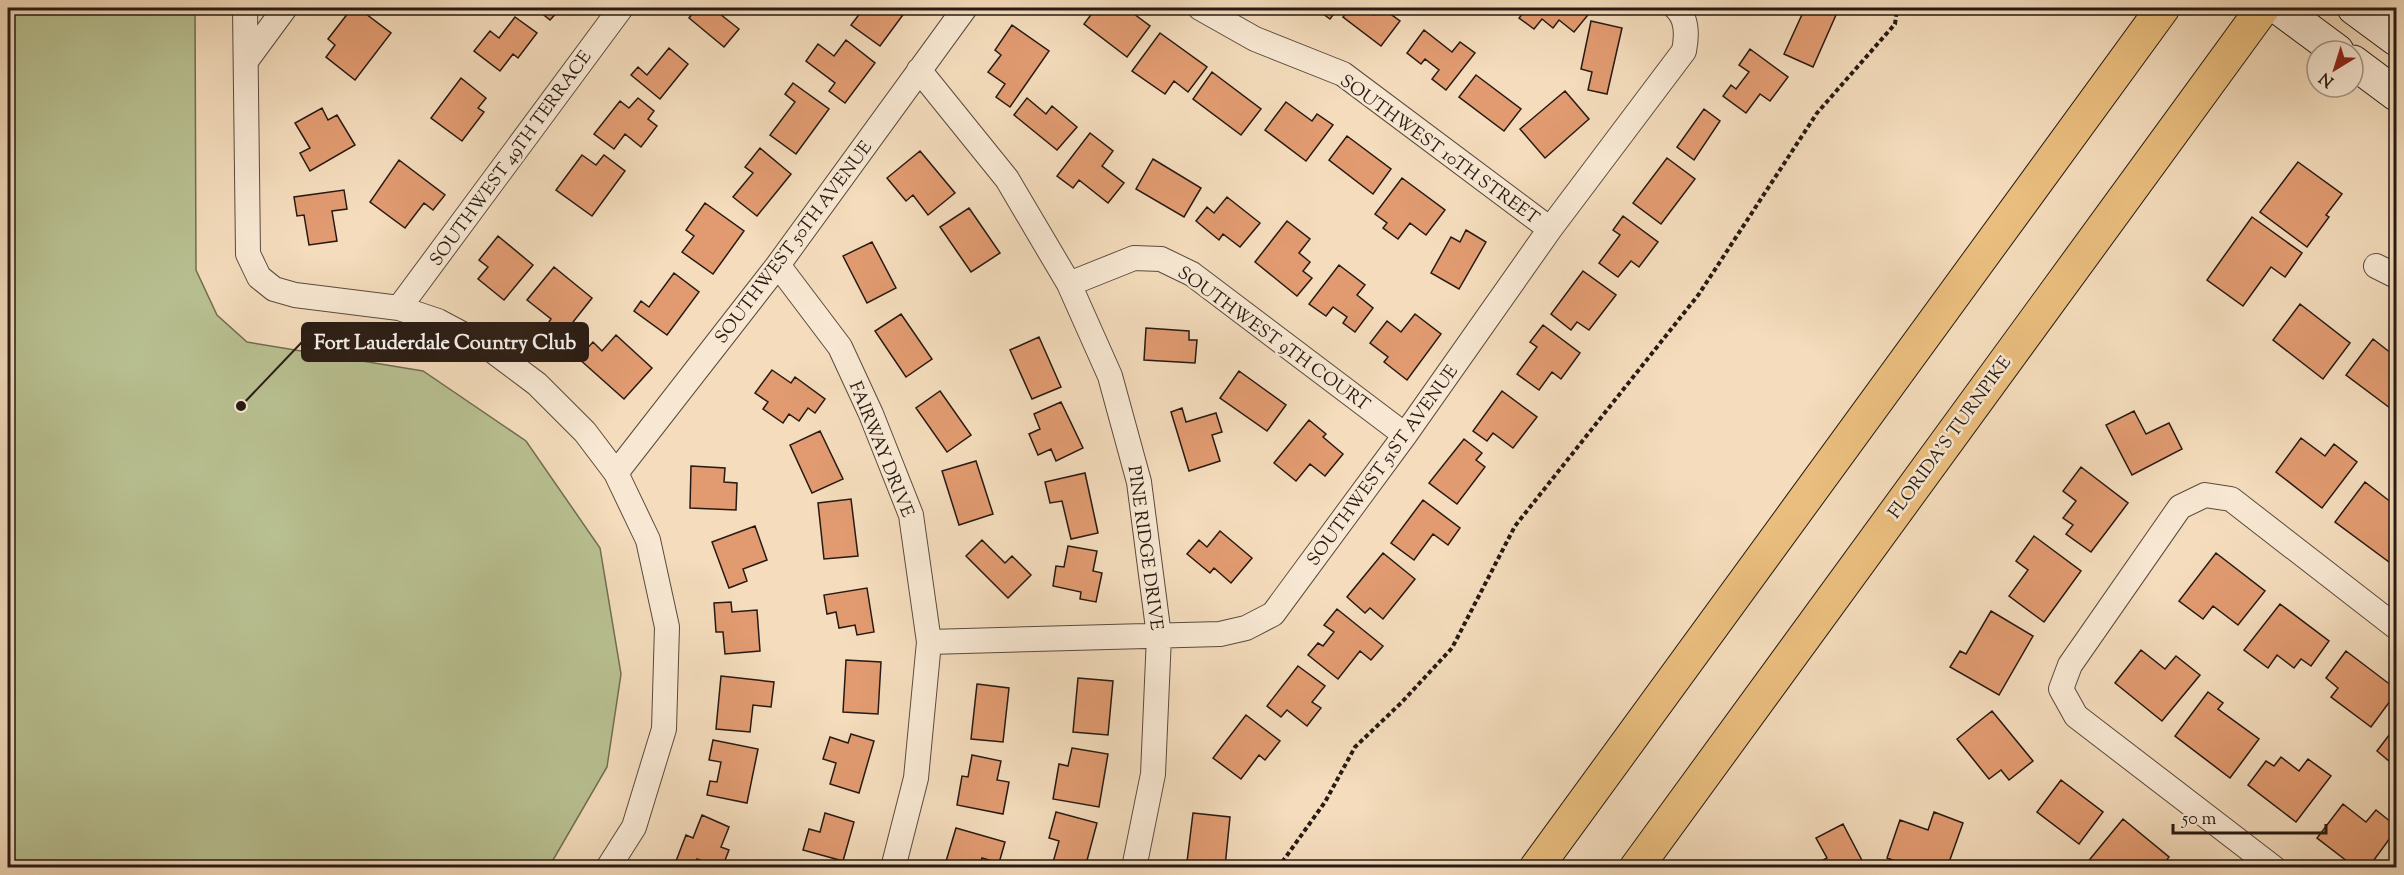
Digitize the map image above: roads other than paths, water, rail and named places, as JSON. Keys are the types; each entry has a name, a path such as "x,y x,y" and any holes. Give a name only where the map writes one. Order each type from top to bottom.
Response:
{"highway":[{"path":"1536,867 2163,8"},
{"name":"FLORIDA'S TURNPIKE","path":"1636,867 2263,8"}],"main road":[{"path":"2279,8 2321,39"},
{"path":"2359,11 2397,39"},
{"path":"2365,71 2397,94"}],"street":[{"path":"245,8 248,254 259,277 274,289 295,295 399,308 438,321 489,348 537,384 585,432 616,473 648,540 667,627 664,729 634,827 608,867"},
{"path":"246,61 285,8"},
{"name":"SOUTHWEST 49TH TERRACE","path":"399,308 621,8"},
{"name":"SOUTHWEST 50TH AVENUE","path":"616,473 778,265 965,8"},
{"name":"SOUTHWEST 10TH STREET","path":"1200,8 1255,39 1343,74 1550,229"},
{"name":"SOUTHWEST 51ST AVENUE","path":"929,642 1220,634 1246,628 1273,614 1405,435 1550,229 1684,51 1687,31 1679,10 1676,8"},
{"name":"PINE RIDGE DRIVE","path":"920,70 1007,178 1069,284 1110,376 1139,482 1159,636 1153,774 1134,867"},
{"name":"SOUTHWEST 9TH COURT","path":"1069,284 1134,258 1161,259 1192,274 1405,435"},
{"name":"FAIRWAY DRIVE","path":"778,265 840,347 871,414 911,515 929,642 916,778 893,867"},
{"path":"2274,867 2076,716 2061,689 2070,665 2180,507 2205,495 2230,500 2397,627"}],"place":[{"name":"Fort Lauderdale Country Club","path":"241,406"}]}
